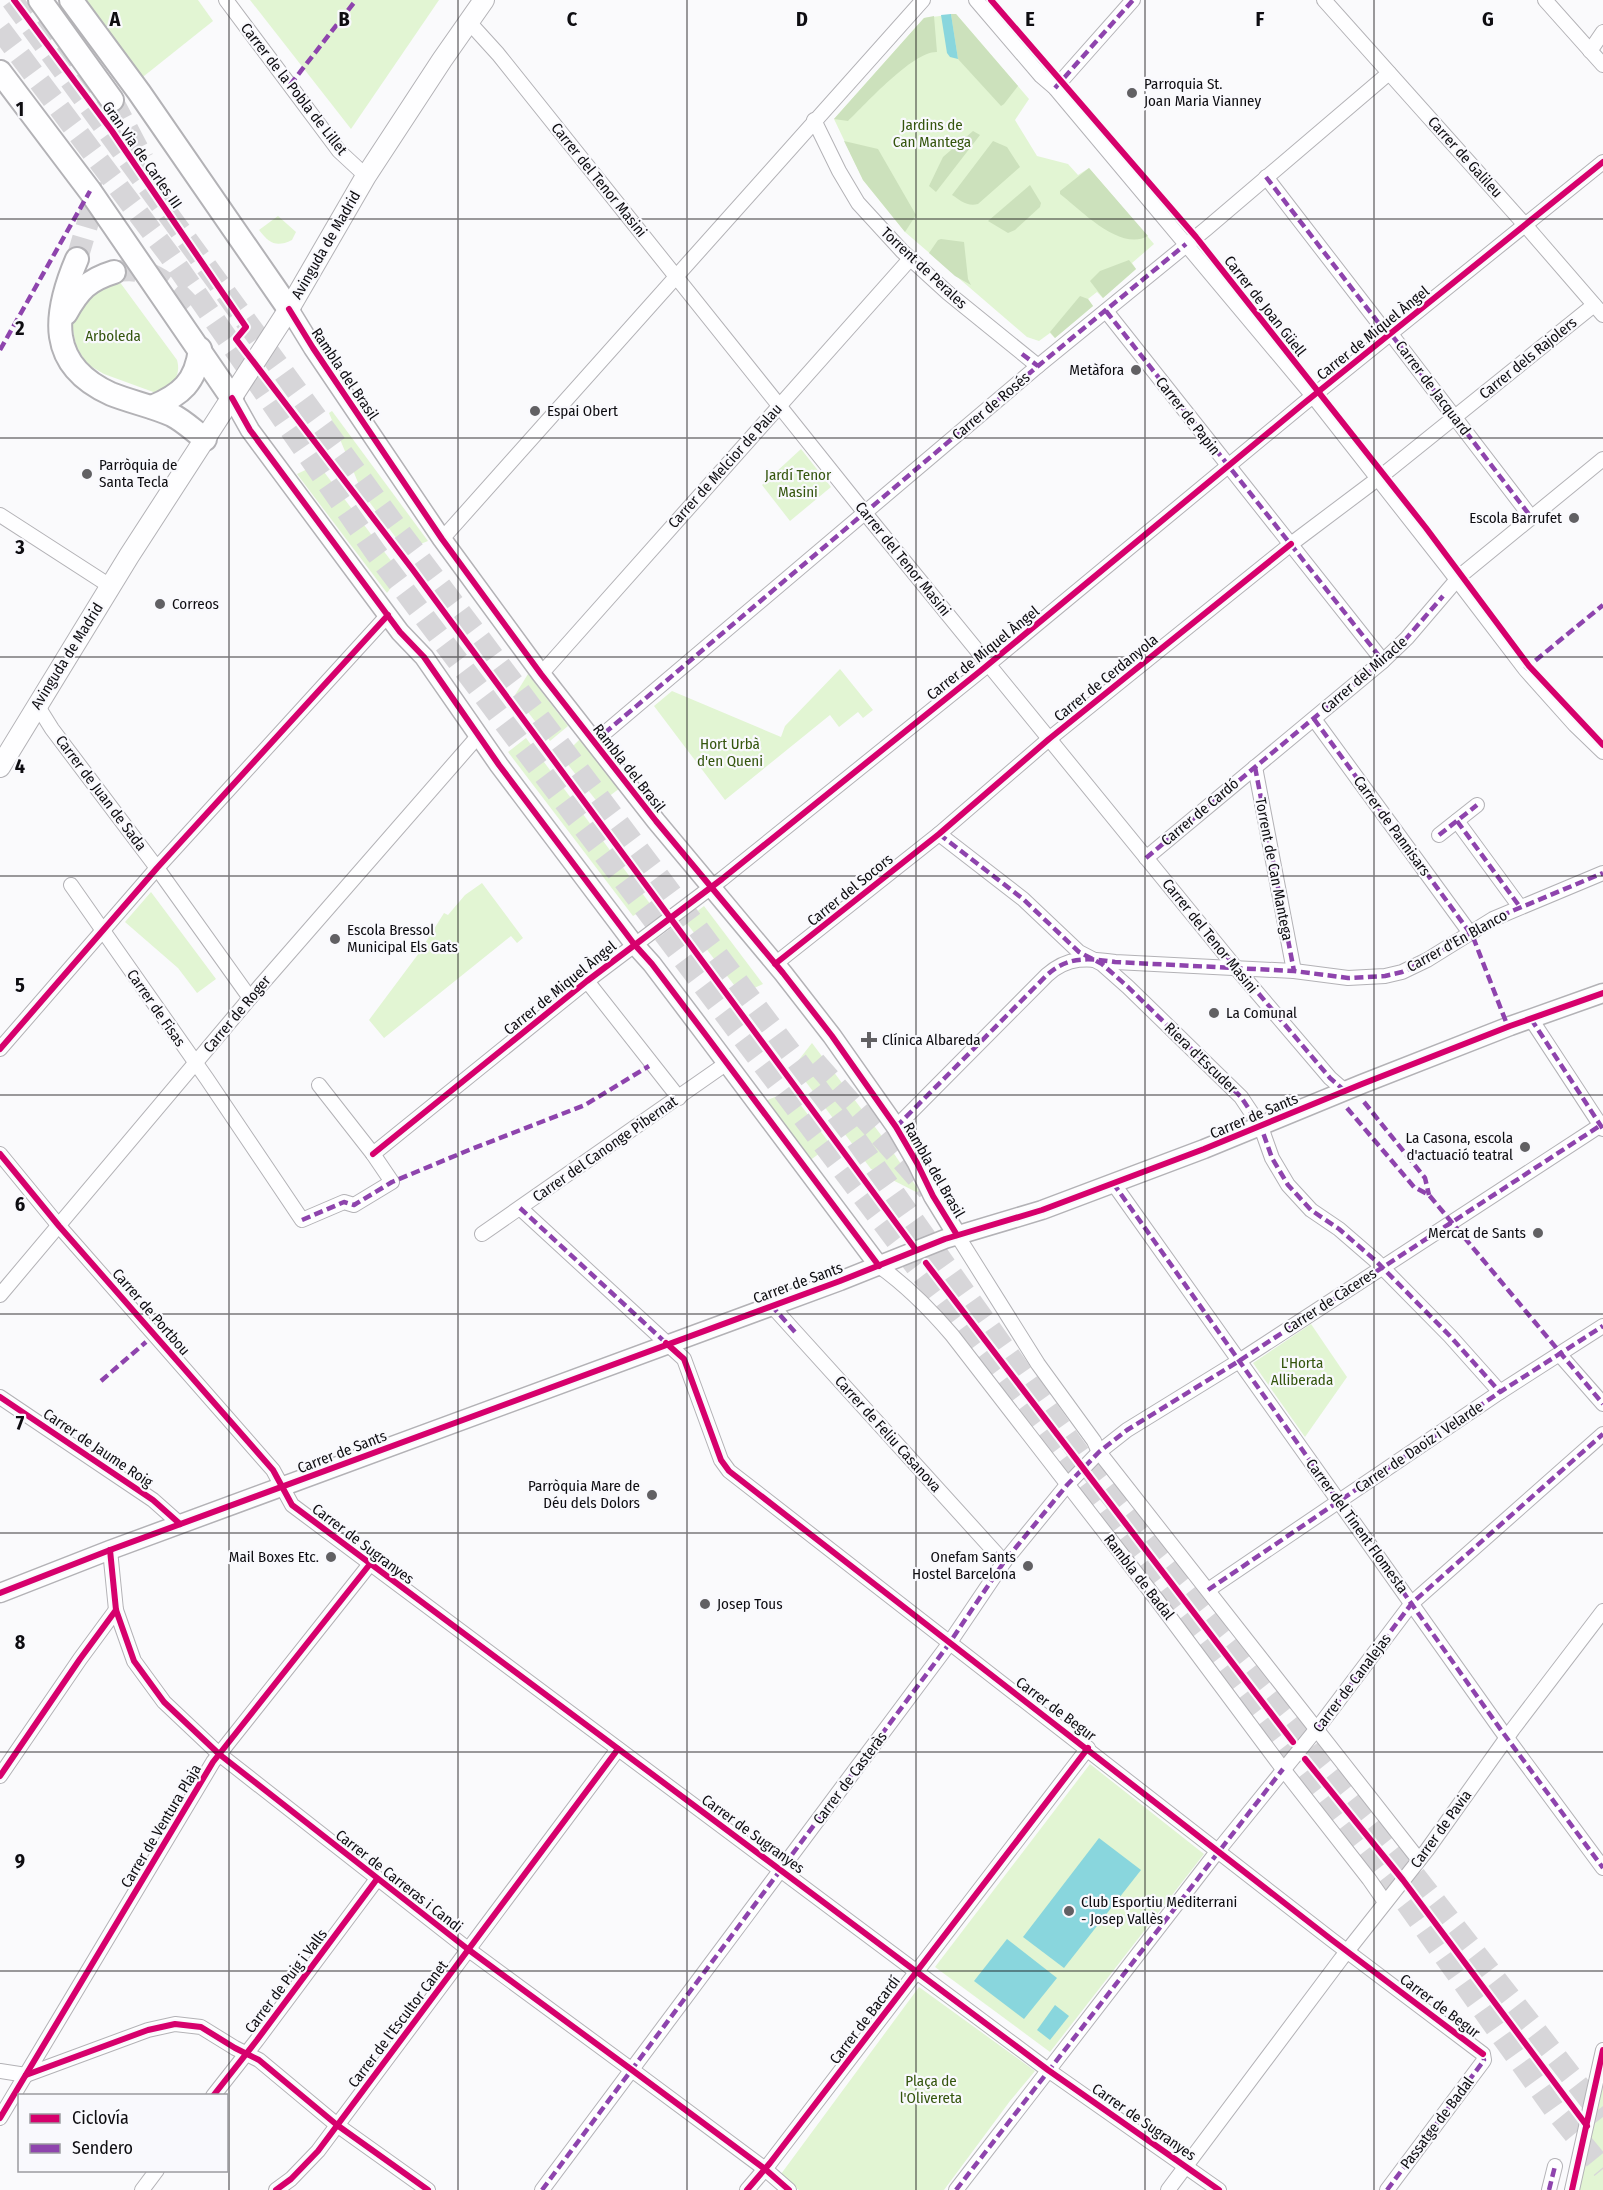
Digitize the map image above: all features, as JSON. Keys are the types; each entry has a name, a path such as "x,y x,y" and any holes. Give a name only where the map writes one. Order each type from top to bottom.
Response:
{"main road":[{"path":"40,0 112,100"},
{"path":"70,0 139,92 288,309"},
{"name":"Avinguda de Madrid","path":"0,767 110,586 288,309 366,176 484,0"},
{"path":"0,72 90,191 232,398"},
{"path":"77,259 68,279 61,322 61,340 66,356 75,370 109,393 182,420 205,439"},
{"path":"61,322 81,290 91,281 114,272"},
{"path":"152,407 184,389 195,374 200,349"}],"street":[{"name":"Carrer de la Pobla de Lillet","path":"226,0 339,151 366,176"},
{"path":"442,539 923,0"},
{"name":"Carrer de Joan Güell","path":"976,0 1054,88 1313,396 1379,478 1525,669 1575,725 1603,752"},
{"path":"1054,88 1133,0"},
{"name":"Carrer de Galileu","path":"1324,0 1598,310"},
{"path":"1545,0 1603,65"},
{"name":"Carrer del Tenor Masini","path":"468,21 498,54 778,406 1236,968 1330,1078 1345,1091"},
{"path":"1590,51 1603,33"},
{"name":"Carrer de Rosés","path":"594,742 1038,366 1389,73"},
{"name":"Torrent de Perales","path":"814,120 858,203 910,259 1038,366"},
{"name":"Carrer de Miquel Àngel","path":"373,1154 634,944 710,888 988,664 1390,333 1603,162"},
{"name":"Carrer de Jacquard","path":"1266,177 1384,330 1390,333 1531,517"},
{"name":"Carrer de Melcior de Palau","path":"542,674 910,259"},
{"name":"Rambla del Brasil","path":"288,309 442,539 542,674 710,888 775,964 832,1036 896,1127 957,1235"},
{"name":"Carrer de Papin","path":"1106,310 1228,468 1383,661"},
{"name":"Carrer dels Rajolers","path":"1291,544 1598,310"},
{"path":"232,398 250,429 388,615 424,657 634,944 652,964 879,1266"},
{"name":"Carrer del Miracle","path":"1255,767 1383,661 1407,638 1457,579 1603,459"},
{"path":"0,515 110,586"},
{"name":"Carrer de Cerdanyola","path":"939,834 1049,739 1291,544"},
{"path":"0,1049 158,868 388,615"},
{"name":"Carrer de Juan de Sada","path":"37,705 52,729 158,868 250,998"},
{"name":"Carrer de Pannisars","path":"1314,719 1470,933"},
{"name":"Carrer de Roger","path":"0,1295 250,998 479,735"},
{"name":"Carrer de Cardó","path":"1146,858 1255,767"},
{"name":"Torrent de Can Mantega","path":"1255,767 1294,971"},
{"path":"1439,835 1477,805"},
{"path":"1457,821 1520,907"},
{"name":"Riera d'Escuder","path":"939,834 1023,899 1079,952 1102,964 1241,1097 1261,1127 1272,1158 1288,1185 1311,1210 1339,1229 1382,1267 1450,1336 1500,1392"},
{"name":"Carrer del Socors","path":"775,964 939,834"},
{"name":"Carrer d'En Blanco","path":"1090,958 1115,962 1294,971 1348,978 1384,976 1415,966 1493,919 1603,873"},
{"name":"Carrer de Fisas","path":"71,885 302,1220 344,1202 354,1205 392,1182 373,1154"},
{"path":"896,1127 1055,968 1076,959 1090,958"},
{"path":"588,981 680,1098"},
{"name":"Carrer de Sants","path":"0,1593 957,1235 981,1230 1042,1210 1603,993"},
{"path":"1531,1019 1602,1127"},
{"name":"Carrer del Canonge Pibernat","path":"482,1234 727,1064"},
{"path":"319,1085 373,1154"},
{"name":"Carrer de Càceres","path":"1067,1485 1099,1452 1127,1430 1239,1361 1602,1127"},
{"name":"Carrer de Portbou","path":"0,1154 59,1226 273,1470 283,1486"},
{"name":"Carrer del Tinent Flomesta","path":"1113,1182 1507,1737 1603,1868"},
{"name":"Carrer de Begur","path":"520,1208 684,1359 724,1466 1347,1951 1483,2054"},
{"path":"957,1235 1038,1364 1094,1441 1099,1452 1274,1677 1318,1728 1419,1860"},
{"name":"Rambla de Badal","path":"879,1266 902,1282 927,1306 977,1367 1157,1600 1385,1902"},
{"name":"Carrer de Feliu Casanova","path":"771,1305 1004,1562"},
{"name":"Carrer de Daoiz i Velarde","path":"1208,1590 1500,1392 1603,1326"},
{"path":"1560,1355 1603,1404"},
{"name":"Carrer de Jaume Roig","path":"0,1397 153,1500 180,1524"},
{"name":"Carrer de Canalejas","path":"956,2190 1218,1851 1318,1728 1412,1603 1603,1434"},
{"name":"Carrer de Casteràs","path":"542,2190 950,1642 1004,1562 1067,1485"},
{"name":"Carrer de Sugranyes","path":"283,1486 292,1505 370,1564 1048,2070 1219,2190"},
{"name":"Carrer de Carreras i Candi","path":"110,1550 116,1610 134,1660 165,1702 219,1754 469,1950 765,2169 789,2190"},
{"name":"Carrer de Ventura Plaja","path":"0,2118 213,1762 370,1564"},
{"path":"0,1776 116,1610"},
{"name":"Carrer de Pavia","path":"1168,2190 1347,1951 1419,1860 1507,1737 1603,1611"},
{"name":"Carrer de Bacardí","path":"747,2190 1088,1748"},
{"name":"Carrer de l'Escultor Canet","path":"276,2190 318,2151 618,1749"},
{"name":"Carrer de Puig i Valls","path":"215,2094 377,1879"},
{"path":"0,2071 26,2074 148,2030 175,2024 201,2027 259,2060 337,2126 428,2190"},
{"path":"1572,2190 1603,2050"},
{"name":"Passatge de Badal","path":"1387,2190 1482,2063 1485,2057 1483,2054"},
{"path":"1549,2190 1555,2166"},
{"path":"142,2190 156,2172"}],"green space":[{"path":"79,0 198,0 213,21 139,80"},
{"path":"250,0 439,0 351,129"},
{"path":"951,14 956,14 1018,86 1001,106 958,59"},
{"name":"Jardins de Can Mantega","path":"956,14 1029,99 1015,120 1037,156 1068,164 1078,175 1089,168 1154,244 1132,263 1136,269 1103,298 1097,292 1088,299 1093,306 1055,338 1050,333 1039,341 1027,337 905,232 863,180 834,119 924,18"},
{"path":"934,16 937,52 927,54 903,69 848,121 834,119 924,18"},
{"path":"973,131 980,135 936,192 929,186 943,157"},
{"path":"844,141 878,149 916,215 905,232 863,180"},
{"path":"993,141 1007,147 1020,167 978,204 970,205 952,195"},
{"path":"1089,168 1148,236 1137,239 1113,234 1090,219 1060,194 1060,191"},
{"path":"1030,185 1041,203 1040,207 1015,230 1008,233 988,221"},
{"path":"278,216 296,232 292,240 282,244 273,243 259,230"},
{"path":"941,239 964,242 968,279 971,285 955,276 929,253"},
{"path":"1129,260 1136,269 1103,298 1090,281 1100,271"},
{"name":"Arboleda","path":"119,281 177,360 177,373 167,392 156,393 104,374 87,364 76,346 72,325 86,299 99,288"},
{"path":"1080,296 1088,299 1093,306 1055,338 1050,332"},
{"path":"332,411 428,541 405,550 362,492 329,413"},
{"name":"Jardí Tenor Masini","path":"801,449 831,487 790,521 762,485"},
{"path":"318,464 401,574 387,593 297,474"},
{"name":"Hort Urbà d'en Queni","path":"840,669 873,710 863,718 858,712 839,727 830,715 725,800 654,706 672,691 781,737 785,726"},
{"path":"528,674 568,726 550,741 515,695"},
{"path":"582,737 620,788 599,804 562,757"},
{"path":"526,738 651,905 633,916 508,752"},
{"path":"482,883 523,938 517,943 511,936 384,1038 369,1020 419,953 444,913 448,915 465,895"},
{"path":"151,892 216,979 197,993 178,968 125,922"},
{"path":"704,906 763,984 741,994 685,921"},
{"path":"812,1043 884,1139 922,1195 871,1169 794,1066"},
{"path":"790,1091 831,1145 809,1161 765,1101"},
{"name":"L'Horta Alliberada","path":"1311,1324 1347,1377 1305,1437 1253,1363"},
{"name":"Club Esportiu Mediterrani - Josep Vallès","path":"1090,1764 1204,1854 1050,2052 935,1967"},
{"name":"Plaça de l'Olivereta","path":"919,1987 1035,2071 944,2190 799,2190 787,2182 788,2179 781,2174"},
{"path":"1603,2086 1603,2190 1579,2190"}],"water":[{"path":"951,14 958,59 950,57 947,53 941,15"},
{"path":"1099,1838 1141,1870 1064,1968 1023,1937"},
{"path":"1007,1939 1057,1978 1024,2019 974,1981"},
{"path":"1055,2005 1069,2016 1050,2040 1037,2030"}],"tunnel":[{"path":"12,0 396,527 854,1137 1092,1472 1423,1886 1603,2117"},
{"path":"0,29 170,256 376,553 1077,1479 1408,1905 1554,2109 1603,2169"},
{"path":"112,100 143,159"},
{"path":"77,259 90,215 91,182"},
{"path":"114,272 127,270 150,274 170,286 196,312"},
{"path":"815,1062 928,1190"}],"marked path":[{"path":"290,85 356,0"},
{"path":"1055,88 1133,0"},
{"path":"1266,177 1384,330 1394,338 1531,517"},
{"path":"0,350 90,191"},
{"path":"594,742 1038,366 1186,244"},
{"path":"1106,311 1383,661"},
{"path":"1022,354 1038,366"},
{"path":"1146,858 1398,648 1443,596"},
{"path":"1525,669 1603,605"},
{"path":"1314,719 1473,937 1508,1027"},
{"path":"1255,767 1294,971"},
{"path":"1439,835 1477,805"},
{"path":"1457,821 1520,907"},
{"path":"939,834 1023,899 1079,952 1102,964 1241,1097 1261,1127 1272,1158 1288,1185 1311,1210 1339,1229 1376,1261 1450,1336 1500,1392"},
{"path":"896,1127 1047,975 1071,961 1096,960 1294,971 1348,978 1385,976 1402,972 1427,960 1493,919 1603,873"},
{"path":"1215,942 1330,1078 1345,1091"},
{"path":"1531,1019 1603,1129"},
{"path":"302,1220 344,1202 354,1205 392,1182 585,1105 649,1066"},
{"path":"1364,1102 1425,1178 1429,1195"},
{"path":"1347,1108 1414,1187 1429,1195 1603,1404"},
{"path":"542,2190 946,1648 1004,1562 1067,1485 1099,1452 1127,1430 1239,1361 1601,1125"},
{"path":"1113,1183 1501,1730 1603,1868"},
{"path":"520,1208 666,1343"},
{"path":"771,1305 795,1332"},
{"path":"1208,1590 1500,1392 1603,1326"},
{"path":"101,1381 146,1342"},
{"path":"1318,1728 1412,1603 1603,1434"},
{"path":"995,1553 1004,1562"},
{"path":"956,2190 1283,1769"},
{"path":"1387,2190 1482,2063 1483,2054"},
{"path":"1549,2190 1555,2166"}],"cycle path":[{"name":"Gran Via de Carles III","path":"14,0 112,131 246,327 236,339 413,570 916,1250"},
{"path":"991,0 1196,237 1426,528 1529,666 1603,745"},
{"path":"373,1154 587,981 722,879 984,668 1303,404 1603,162"},
{"path":"289,309 442,539 541,674 656,821 783,973 832,1036 896,1127 957,1235"},
{"path":"232,398 250,430 400,632 424,657 499,765 879,1266"},
{"path":"775,964 939,834 1049,739 1291,544"},
{"path":"0,1049 157,868 388,615"},
{"path":"0,1593 110,1550 840,1281 945,1239 1042,1210 1204,1149 1510,1026 1603,993"},
{"path":"0,1154 59,1226 273,1470 292,1505 1048,2070 1219,2190"},
{"path":"926,1263 1293,1742"},
{"path":"666,1343 684,1359 721,1460 729,1471 1332,1940 1483,2054"},
{"path":"0,1397 153,1500 180,1524"},
{"path":"110,1550 116,1610 134,1661 164,1702 219,1754 469,1950 765,2169 789,2190"},
{"path":"0,2118 213,1762 370,1564"},
{"path":"0,1776 116,1610"},
{"path":"747,2190 1088,1748"},
{"path":"276,2190 291,2179 318,2151 618,1749"},
{"path":"1305,1759 1403,1880 1587,2126"},
{"path":"215,2094 377,1879"},
{"path":"26,2075 148,2030 175,2024 201,2027 259,2060 337,2125 428,2190"},
{"path":"1572,2190 1603,2050"}],"place":[{"name":"Parroquia St. Joan Maria Vianney","path":"1132,93"},
{"name":"Metàfora","path":"1136,370"},
{"name":"Espai Obert","path":"535,411"},
{"name":"Parròquia de Santa Tecla","path":"87,474"},
{"name":"Escola Barrufet","path":"1574,518"},
{"name":"Correos","path":"160,604"},
{"name":"Escola Bressol Municipal Els Gats","path":"335,939"},
{"name":"La Comunal","path":"1214,1013"},
{"name":"Clínica Albareda","path":"869,1040"},
{"name":"La Casona, escola d'actuació teatral","path":"1525,1147"},
{"name":"Mercat de Sants","path":"1538,1233"},
{"name":"Parròquia Mare de Déu dels Dolors","path":"652,1495"},
{"name":"Mail Boxes Etc.","path":"331,1557"},
{"name":"Onefam Sants Hostel Barcelona","path":"1028,1566"},
{"name":"Josep Tous","path":"705,1604"},
{"name":"Club Esportiu Mediterrani - Josep Vallès","path":"1069,1911"}]}
